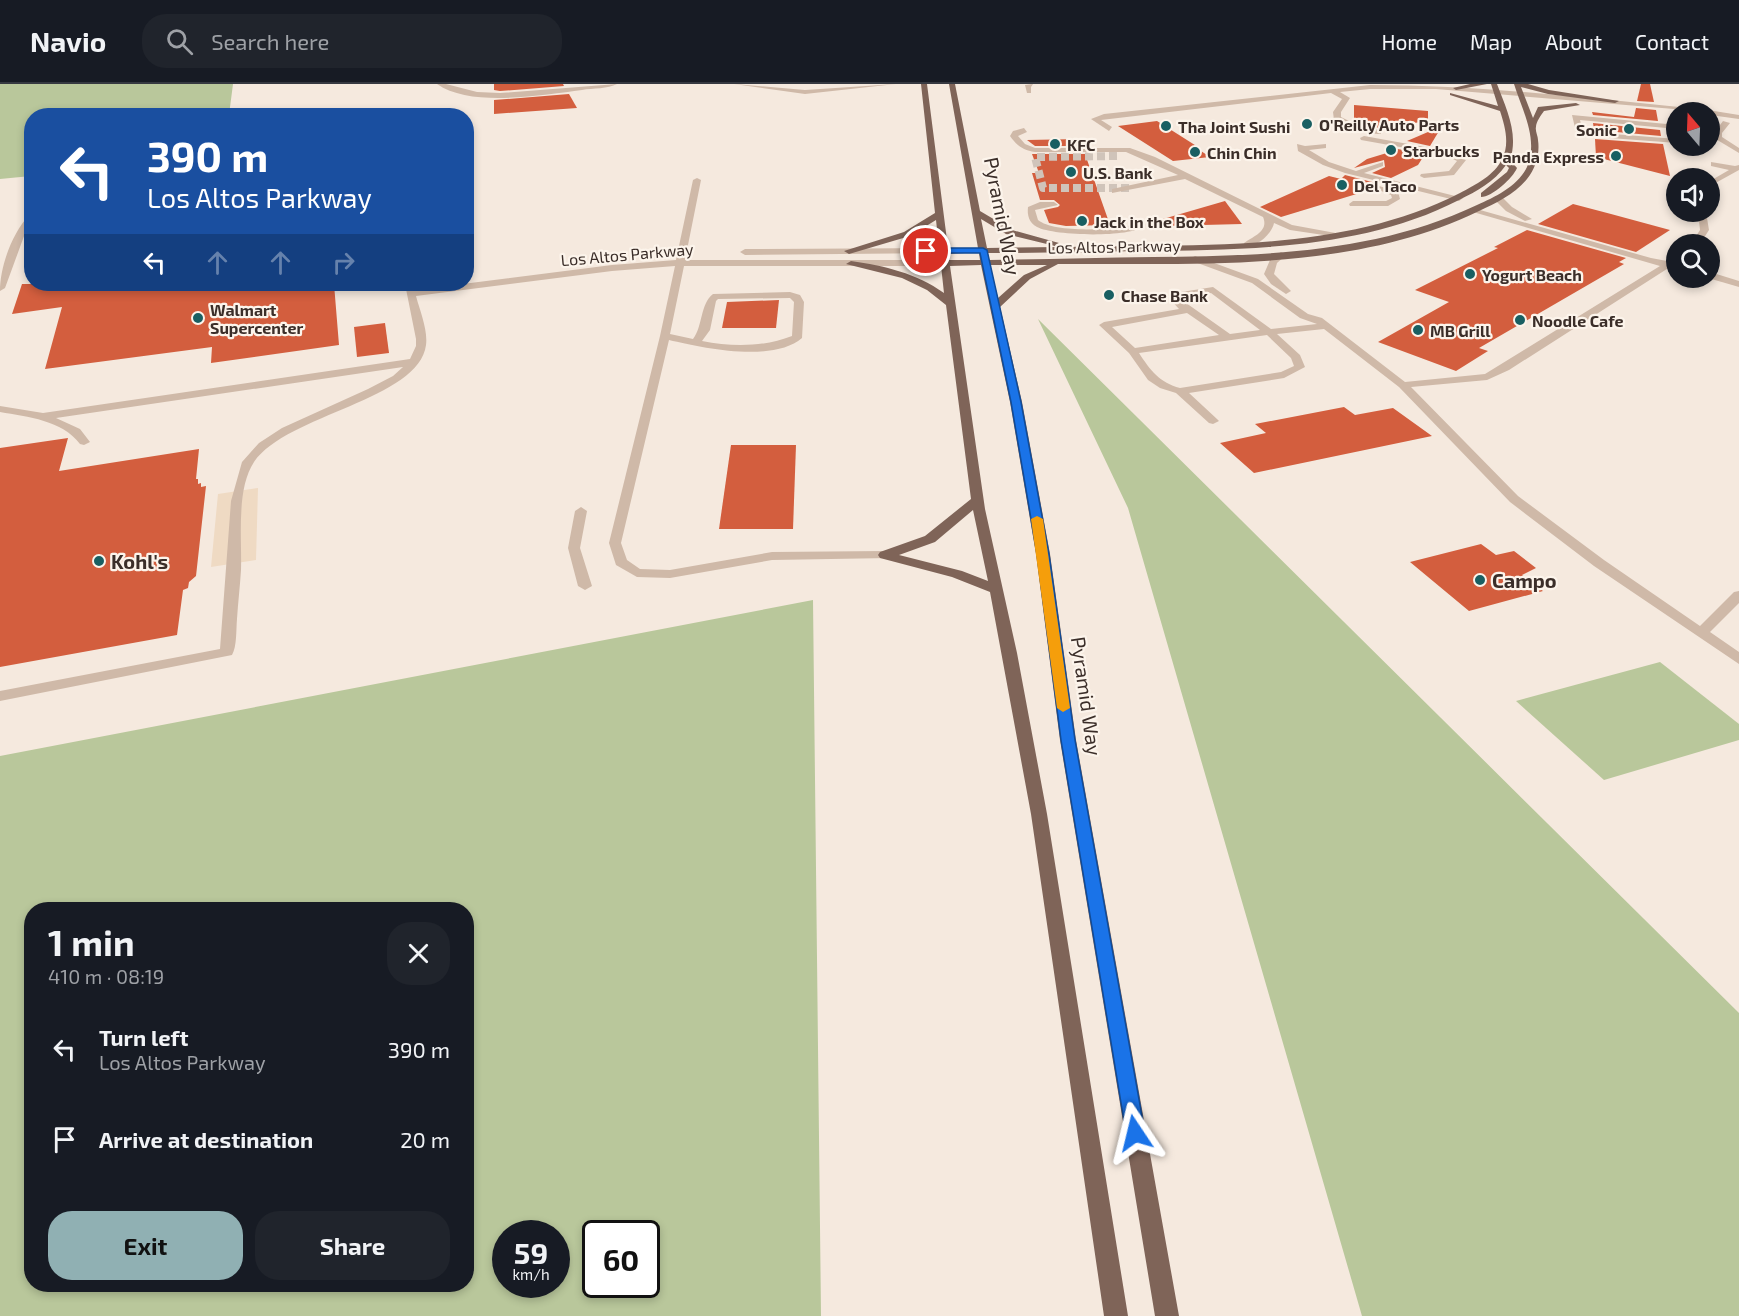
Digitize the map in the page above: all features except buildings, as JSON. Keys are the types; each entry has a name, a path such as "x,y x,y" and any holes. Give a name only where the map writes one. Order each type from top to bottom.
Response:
{"main road":[{"path":"924,84 943,251 978,500 1010,653 1053,895 1116,1316"},
{"name":"Pyramid Way","path":"952,84 1043,554 1068,740 1167,1316"},
{"path":"1454,91 1484,84"},
{"path":"1519,84 1548,92 1615,101"},
{"name":"Los Altos Parkway","path":"945,263 1195,259 1281,255 1370,242 1419,231 1476,210 1498,198 1522,180 1531,168 1536,151 1536,138 1519,84"},
{"path":"1454,91 1502,109"},
{"path":"1476,210 1475,200 1511,173 1513,168 1506,160 1511,139 1496,91"},
{"path":"1532,126 1541,109 1576,105"},
{"name":"Los Altos Parkway","path":"943,251 1247,245 1337,234 1389,223 1459,198 1483,184 1506,160"},
{"path":"1370,242 1394,230 1455,211 1463,206 1459,198"},
{"path":"977,213 994,224 1018,234 1093,249"},
{"path":"849,251 907,234 939,214"},
{"path":"996,305 1027,277 1065,262"},
{"path":"852,264 918,280 931,286 952,305"},
{"path":"885,555 930,539 978,500"},
{"path":"885,555 957,574 995,589"}],"street":[{"path":"440,84 461,92 504,94 614,84"},
{"path":"737,84 805,92 893,84"},
{"path":"1109,129 1095,119 1330,90 1385,86 1454,91 1496,91 1576,105 1666,115"},
{"path":"1280,89 1290,95"},
{"path":"1330,90 1346,98 1337,112 1337,118 1361,130 1380,132"},
{"path":"1522,97 1615,101 1666,108"},
{"path":"1720,114 1739,117"},
{"path":"1666,127 1575,117 1580,132 1586,134 1666,140"},
{"path":"1720,122 1739,124"},
{"path":"1720,130 1726,123"},
{"path":"1024,130 1014,136 1019,145 1035,150 1128,150 1152,159 1290,227 1337,234"},
{"path":"1364,138 1447,153 1462,160 1451,173 1424,176"},
{"path":"1720,138 1739,151"},
{"path":"1323,146 1300,147 1312,158 1358,173 1410,188 1459,198"},
{"path":"1358,173 1380,164"},
{"path":"1714,164 1737,168"},
{"path":"1312,168 1384,189 1395,194 1396,199 1388,202 1353,204"},
{"path":"1720,178 1737,168"},
{"path":"1115,191 1186,176"},
{"path":"697,180 665,336 622,504 615,543 621,562 637,573 670,574 772,556 885,555"},
{"path":"1410,188 1436,208"},
{"path":"1498,198 1509,209 1529,220 1666,260"},
{"path":"1054,205 1040,205 1031,209 1038,225 1051,229 1075,230 1134,229 1140,226"},
{"path":"1476,210 1650,261 1666,262"},
{"path":"1247,245 1268,230 1267,216"},
{"path":"0,288 24,227"},
{"name":"Los Altos Parkway","path":"474,280 612,268 681,258 849,251 943,251"},
{"path":"1281,255 1273,262 1270,278 1316,313 1321,323"},
{"name":"Los Altos Parkway","path":"474,276 623,258 852,264 945,263"},
{"path":"1195,259 1255,281 1304,316 1321,323 1403,385 1514,499 1599,563 1739,658"},
{"path":"1403,385 1487,377 1505,369 1666,269"},
{"path":"1720,279 1739,284"},
{"path":"1189,310 1104,325 1132,351 1146,373 1163,388 1180,391 1284,375 1300,367 1296,357 1269,332 1213,290 1172,296 1228,337"},
{"path":"0,696 227,652 237,499 248,463 257,451 278,434 396,378 414,362 421,347 413,291"},
{"path":"665,336 696,343 720,347 774,347 797,338 799,302 797,297 790,295 716,296 711,300 705,330 696,343"},
{"path":"1132,351 1321,323"},
{"path":"43,416 414,362"},
{"path":"1180,391 1213,421"},
{"path":"0,409 43,416 76,431 84,442"},
{"path":"581,511 574,548 585,586"},
{"path":"1702,632 1739,595"}],"green space":[{"path":"0,84 233,84 230,108 24,108 24,177 0,179"},
{"path":"1038,319 1739,1013 1739,1316 1362,1316 1128,508"},
{"path":"813,600 821,1316 0,1316 0,756"},
{"path":"1660,662 1739,724 1739,740 1604,780 1516,701"}],"shaded area":[{"path":"258,488 256,560 211,567 218,494"}],"tunnel":[{"path":"1117,156 1035,157 1043,188 1132,188"}],"slow traffic":[{"path":"1037,519 1063,708"}],"place":[{"name":"O'Reilly Auto Parts","path":"1307,124"},
{"name":"Tha Joint Sushi","path":"1166,126"},
{"name":"Sonic","path":"1629,129"},
{"name":"KFC","path":"1055,144"},
{"name":"Starbucks","path":"1391,150"},
{"name":"Chin Chin","path":"1195,152"},
{"name":"Panda Express","path":"1616,156"},
{"name":"U.S. Bank","path":"1071,172"},
{"name":"Del Taco","path":"1342,185"},
{"name":"Jack in the Box","path":"1082,221"},
{"name":"Yogurt Beach","path":"1470,274"},
{"name":"Chase Bank","path":"1109,295"},
{"name":"Walmart Supercenter","path":"198,318"},
{"name":"Noodle Cafe","path":"1520,320"},
{"name":"MB Grill","path":"1418,330"},
{"name":"Kohl's","path":"99,561"},
{"name":"Campo","path":"1480,580"}],"route":[{"path":"926,251 983,250 1016,402 1043,554 1068,740 1135,1133"}]}
